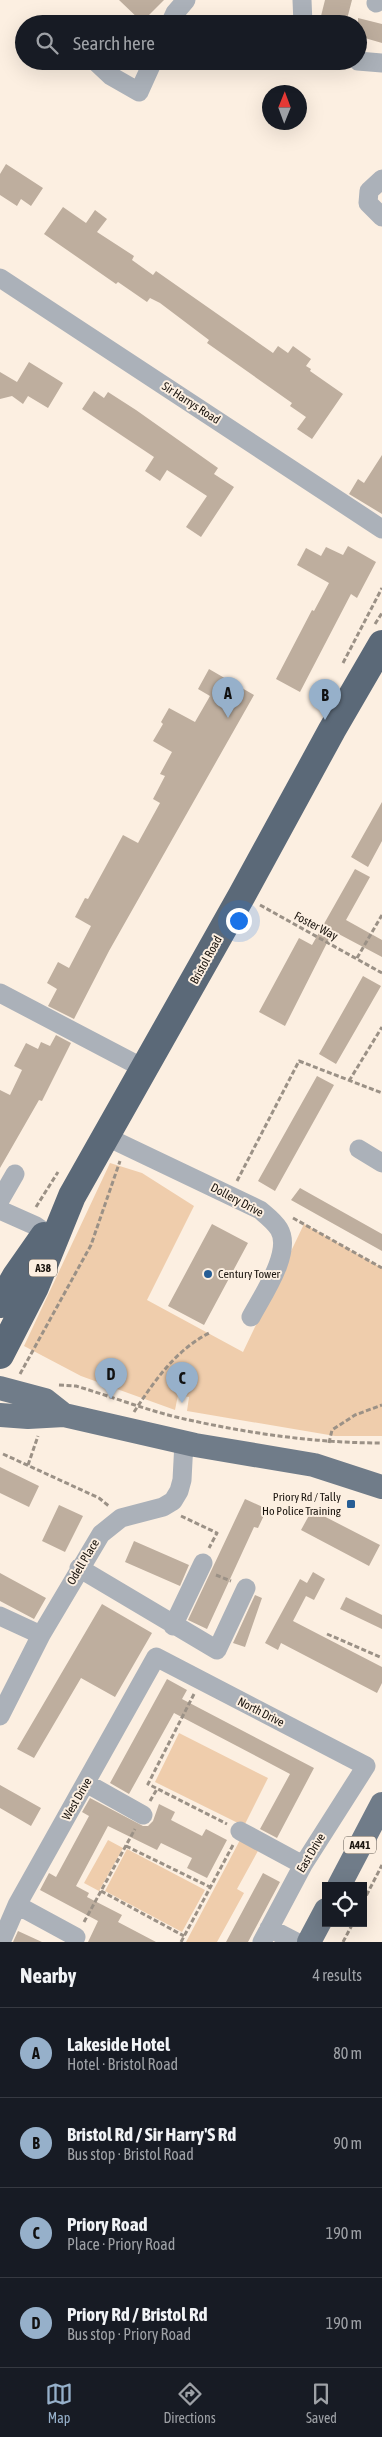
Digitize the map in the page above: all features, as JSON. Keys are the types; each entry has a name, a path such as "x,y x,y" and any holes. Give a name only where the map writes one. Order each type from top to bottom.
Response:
{"highway":[{"name":"Bristol Road","path":"0,1304 16,1276 114,1140 143,1068 382,644"},
{"name":"Bristol Road","path":"0,1355 35,1286 72,1196"}],"main road":[{"path":"6,1389 45,1400 55,1416"},
{"path":"0,1415 55,1416 330,1469 382,1474"},
{"path":"330,1469 382,1487"},
{"name":"A441","path":"341,1882 382,1804"},
{"path":"309,1942 322,1918"}],"street":[{"path":"174,15 186,0"},
{"path":"302,0 303,15"},
{"path":"367,62 382,63"},
{"path":"105,70 111,76 139,92 149,70"},
{"path":"382,179 369,191 368,204 382,217"},
{"name":"Sir Harrys Road","path":"0,278 382,529"},
{"path":"0,993 143,1068"},
{"name":"Dollery Drive","path":"114,1140 260,1210 272,1219 282,1238 281,1259 251,1317"},
{"path":"359,1149 382,1163"},
{"path":"0,1200 15,1174"},
{"path":"0,1210 36,1226 46,1233"},
{"path":"163,1507 173,1501 179,1492 184,1442"},
{"name":"Odell Place","path":"0,1716 41,1635 100,1534 121,1518 163,1507"},
{"path":"173,1626 201,1565"},
{"path":"79,1568 173,1626 217,1650 246,1588"},
{"path":"0,1616 41,1635"},
{"name":"North Drive","path":"156,1657 366,1766"},
{"name":"West Drive","path":"1,1942 16,1905 156,1657"},
{"name":"East Drive","path":"266,1935 303,1865 366,1766"},
{"path":"86,1783 143,1815"},
{"path":"240,1831 303,1865"},
{"path":"16,1905 76,1937"},
{"path":"266,1935 296,1942"}],"path":[{"name":"Foster Way","path":"263,896 258,904 382,973"},
{"path":"357,958 382,915"},
{"path":"348,1081 382,1027"},
{"path":"229,1195 299,1061 382,1093"},
{"path":"6,1389 91,1245 116,1173 114,1140"},
{"path":"304,1224 382,1268"},
{"path":"123,1429 180,1352 209,1333"},
{"path":"53,1384 76,1386 188,1420 329,1443 382,1443"},
{"path":"329,1443 332,1430 355,1415 382,1405"},
{"path":"28,1465 55,1416"},
{"path":"3,1454 99,1498 121,1518"},
{"path":"163,1507 217,1533 201,1565 246,1588"},
{"path":"327,1634 382,1658"},
{"path":"181,1942 240,1831 148,1784 201,1681"},
{"path":"76,1937 157,1789"},
{"path":"126,1846 210,1887"},
{"path":"367,1894 382,1865"},
{"path":"101,1892 184,1936"},
{"path":"343,1942 350,1927"}],"shaded area":[{"path":"110,1163 142,1173 194,1206 147,1300 243,1352 304,1224 382,1268 382,1436 335,1436 187,1411 189,1397 178,1395 175,1410 81,1376 24,1346"},
{"path":"179,1733 268,1778 244,1826 155,1782"},
{"path":"108,1840 123,1848 99,1891 84,1883"},
{"path":"240,1840 259,1849 237,1889 244,1893 217,1942 186,1942"},
{"path":"127,1849 205,1890 182,1932 105,1891"}],"building":[{"path":"119,0 164,0 149,15 135,15"},
{"path":"325,0 352,0 348,15 321,15"},
{"path":"367,20 382,24 382,43 367,39"},
{"path":"6,164 43,188 31,206 21,199 17,206 0,195 0,174"},
{"path":"63,207 86,223 95,210 107,219 97,232 134,256 132,260 153,275 156,271 273,353 278,346 288,353 293,346 311,359 306,366 311,369 310,371 343,394 312,439 297,429 306,417 290,406 292,403 207,343 209,340 160,303 150,298 147,302 118,282 116,284 44,234"},
{"path":"29,362 63,383 48,408 28,396 23,404 12,396 0,399 0,372 17,382"},
{"path":"94,391 104,398 108,392 136,410 218,468 214,474 234,487 201,537 186,527 207,496 167,470 160,481 145,471 154,457 82,409"},
{"path":"382,455 382,514 349,494 358,479 364,483"},
{"path":"348,546 376,562 357,598 351,594 300,692 276,679 312,610 314,611 329,583 297,565 306,548 321,556 326,547 343,555"},
{"path":"209,669 254,695 109,951 74,1019 48,1006 57,989 47,983 58,962 69,968 91,926 75,917 85,898 88,899 123,835 138,843 160,803 153,799 165,776 160,774 172,752 153,741 163,724 161,722 169,708 195,722 210,696 198,689"},
{"path":"382,802 382,841 368,867 351,857"},
{"path":"355,869 370,877 346,920 382,940 382,957 333,931 285,1026 259,1012 299,938 312,945"},
{"path":"363,976 381,986 336,1064 319,1054"},
{"path":"56,1035 71,1043 42,1101 39,1100 0,1168 0,1090 10,1095 22,1070 14,1066 26,1043 38,1049 41,1042 50,1046"},
{"path":"317,1076 334,1085 275,1191 258,1181"},
{"path":"300,1188 382,1234 382,1251 291,1200"},
{"name":"Century Tower","path":"212,1224 248,1243 204,1325 168,1306"},
{"path":"0,1467 39,1486 29,1507 0,1493"},
{"path":"245,1499 267,1509 258,1528 254,1527 207,1629 188,1620"},
{"path":"59,1505 83,1516 65,1552 42,1541"},
{"path":"312,1510 380,1545 369,1566 301,1530"},
{"path":"134,1541 189,1565 180,1586 125,1562"},
{"path":"313,1572 325,1579 314,1600 306,1596 293,1621 382,1667 382,1683 377,1693 281,1643 278,1650 265,1643 300,1579 307,1583"},
{"path":"0,1573 46,1598 34,1619 0,1601"},
{"path":"255,1595 262,1598 245,1647 233,1643"},
{"path":"346,1597 382,1615 382,1629 340,1609"},
{"path":"102,1604 152,1633 115,1697 81,1678 34,1758 17,1749"},
{"path":"167,1679 187,1690 182,1699 314,1768 277,1838 260,1829 290,1774 174,1713 129,1794 110,1783"},
{"path":"0,1785 41,1808 31,1826 0,1808"},
{"path":"90,1798 143,1826 148,1826 153,1821 159,1804 175,1812 171,1820 202,1836 206,1829 227,1840 207,1878 187,1868 192,1858 161,1843 157,1850 108,1826 76,1886 89,1893 87,1897 122,1915 118,1922 156,1942 88,1942 98,1921 40,1890 49,1873 56,1877 89,1816 82,1812"},
{"path":"263,1873 280,1882 248,1942 226,1942"},
{"path":"18,1931 42,1942 13,1942"}],"place":[{"name":"Lakeside Hotel","path":"228,718"},
{"name":"Bristol Rd / Sir Harry'S Rd","path":"325,720"},
{"name":"Century Tower","path":"208,1274"},
{"name":"Priory Rd / Bristol Rd","path":"111,1399"},
{"name":"Priory Road","path":"182,1403"},
{"name":"Priory Rd / Tally Ho Police Training","path":"351,1504"}]}
